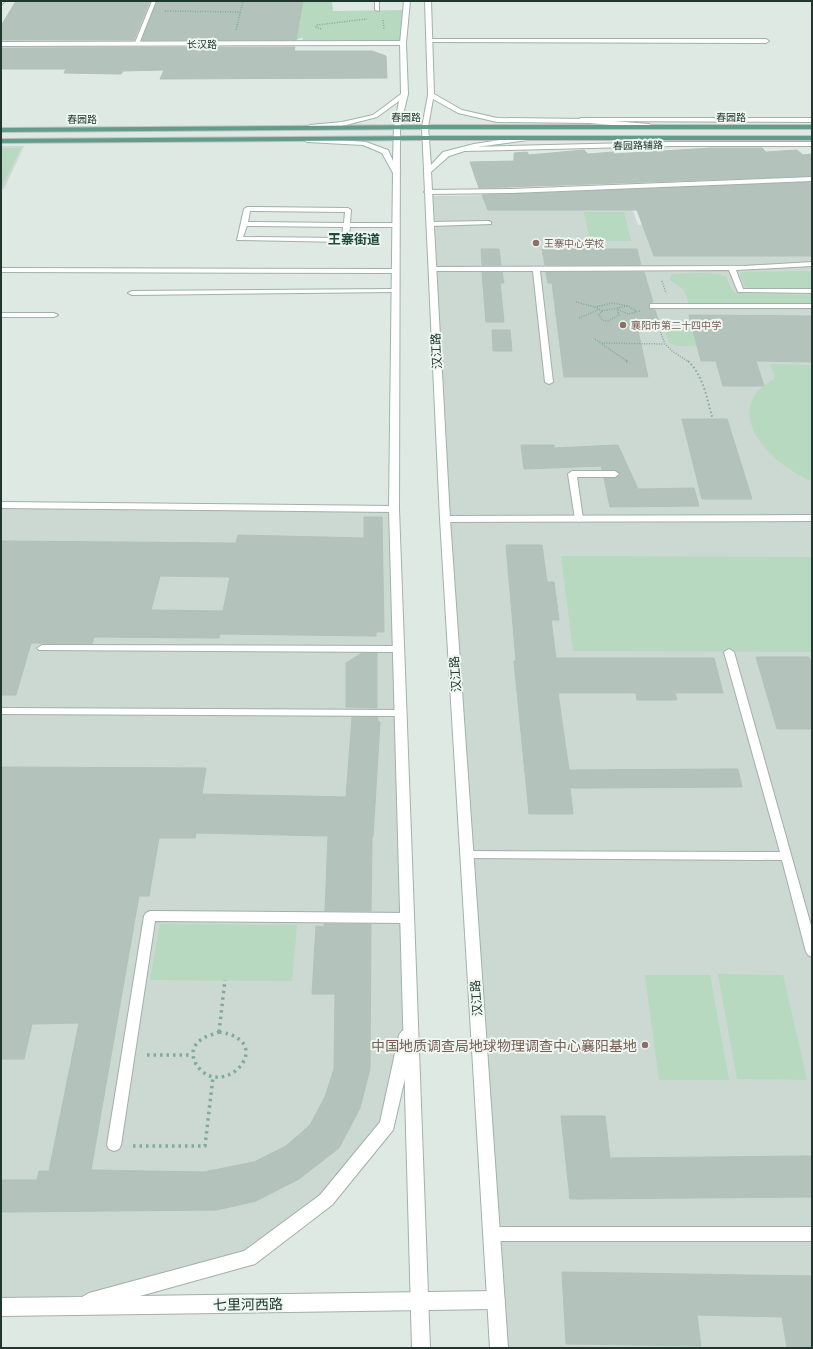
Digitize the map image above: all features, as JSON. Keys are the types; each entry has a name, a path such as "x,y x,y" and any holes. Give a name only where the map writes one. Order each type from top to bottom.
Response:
{"main road":[{"path":"407,1 404,43 405,94 397,133 394,509 421,1348"},
{"name":"汉江路","path":"428,1 432,95 425,132 445,519 499,1348"},
{"name":"长汉路","path":"1,44 404,43"},
{"path":"304,128 342,124 375,116 405,94"},
{"path":"432,95 460,112 497,120 589,122 661,127"},
{"path":"550,121 630,119 812,120"},
{"name":"春园路","path":"1,141 296,139 425,132 661,127 812,127"},
{"name":"春园路","path":"1,130 304,128 397,133 425,132 527,138 812,138"},
{"path":"427,172 446,154 476,145 527,138"},
{"path":"717,144 767,138"},
{"path":"296,139 364,143 385,152 396,173"},
{"name":"春园路辅路","path":"464,149 717,144 812,144"},
{"path":"428,192 511,192 812,179"},
{"path":"1,505 394,509"},
{"path":"445,519 812,518"},
{"path":"73,1306 249,1258 326,1200 387,1125 410,1020"},
{"name":"七里河西路","path":"1,1307 496,1300"}],"lane":[{"path":"136,44 154,1"},
{"path":"377,10 378,1"},
{"path":"429,41 766,41"},
{"path":"247,210 348,210 345,240 239,239 244,224 247,210"},
{"path":"430,224 489,223"},
{"path":"244,224 396,225"},
{"path":"432,269 658,269 732,268 812,264"},
{"path":"732,268 740,291 812,291"},
{"path":"536,269 549,382"},
{"path":"1,270 395,271"},
{"path":"132,293 395,291"},
{"path":"654,309 812,306"},
{"path":"1,315 54,315"},
{"path":"579,519 572,474 615,474"},
{"path":"42,648 398,649"},
{"path":"729,652 787,856 812,952"},
{"path":"1,711 400,713"},
{"path":"467,855 787,856"},
{"path":"114,1145 150,916 407,918"},
{"path":"491,1234 812,1234"}],"path":[{"path":"235,33 243,1"},
{"path":"149,11 240,12"},
{"path":"658,269 668,302 653,303 663,344 669,350 692,364 701,381 712,417"},
{"path":"576,302 595,307 602,311 628,306"},
{"path":"595,307 602,303 615,302 628,306 636,311"},
{"path":"617,309 628,314 636,311 654,309"},
{"path":"602,311 599,315 602,320 608,321 619,316 617,309"},
{"path":"579,318 598,310"},
{"path":"595,339 630,363"},
{"path":"602,344 663,344"},
{"path":"219,1032 225,980"},
{"path":"219,1032 232,1034 242,1040 246,1047 247,1054 244,1062 231,1074 213,1076 204,1074 197,1069 193,1062 192,1055 194,1048 204,1037 219,1032"},
{"path":"128,1055 192,1055"},
{"path":"114,1145 204,1146 213,1076"}],"shaded area":[{"path":"1,146 24,146 4,189 1,189"},
{"name":"中国地质调查局地球物理调查中心襄阳基地","path":"627,194 638,225 812,211 812,1348 499,1348 429,196"},
{"path":"1,505 394,509 410,1020 387,1125 326,1200 249,1258 73,1306 1,1307"}],"green space":[{"path":"154,1 332,1 333,11 406,10 403,43 302,43 303,37 296,40 296,43 136,44"},
{"path":"1,148 21,148 1,188"},
{"path":"584,212 624,212 631,241 590,241"},
{"path":"812,271 812,289 750,288 745,287 740,275 742,272"},
{"path":"672,274 719,274 726,277 733,292 812,295 812,304 689,303 684,290 670,280"},
{"path":"670,329 812,330 812,347 677,346 669,343 665,331"},
{"path":"770,364 812,365 812,481 801,476 776,459 756,436 751,423 750,409 754,396 775,378"},
{"path":"561,556 812,557 812,652 573,651"},
{"path":"160,924 297,925 292,981 150,980"},
{"path":"718,974 783,975 807,1080 737,1079"},
{"path":"645,975 710,975 729,1080 659,1080"}],"building":[{"path":"16,1 150,1 134,40 1,40 1,26"},
{"path":"157,1 303,1 296,40 142,40"},
{"path":"295,47 294,51 372,51 386,56 387,78 160,79 164,70 123,71 121,74 64,73 66,69 1,69 1,48"},
{"path":"712,148 762,148 766,152 797,150 803,155 812,154 812,176 479,188 470,162 514,161 514,153 527,152 529,155 584,150 588,154 613,152 614,154"},
{"path":"812,182 812,256 654,256 637,210 488,210 482,195"},
{"path":"481,249 499,249 501,265 482,265"},
{"path":"542,249 637,249 641,265 545,265"},
{"path":"482,272 502,272 504,283 500,283 504,322 486,322"},
{"path":"546,272 644,272 653,302 649,303 648,308 655,310 660,326 637,326 648,377 564,377 552,283 548,283"},
{"path":"689,315 812,316 812,362 756,361 764,386 723,386 716,361 701,361"},
{"path":"492,330 510,330 512,351 493,351"},
{"path":"682,419 727,419 752,499 702,499"},
{"path":"521,445 554,445 554,448 618,445 638,489 694,488 699,506 610,507 604,478 616,478 620,474 616,470 602,470 601,466 524,469"},
{"path":"364,517 382,517 384,632 376,632 376,636 220,634 219,638 94,637 92,644 31,643 16,695 1,695 1,541 236,543 238,535 364,538","holes":["160,576 230,577 223,611 151,610"]},
{"path":"506,545 542,545 547,582 554,582 559,620 551,620 556,658 714,658 723,693 675,693 677,700 637,700 636,693 558,693 569,770 738,769 742,787 570,788 573,814 529,814 514,661 516,661"},
{"path":"362,653 377,653 377,708 346,707 346,663"},
{"path":"756,657 809,657 812,665 812,729 777,729"},
{"path":"352,717 377,717 378,721 380,722 372,837 371,911 325,911 328,836 196,833 195,838 159,838 149,896 139,896 91,1170 204,1172 254,1162 286,1146 310,1125 325,1097 334,1069 335,994 312,994 316,926 324,927 324,924 371,924 370,1069 360,1108 339,1148 299,1179 256,1201 217,1210 1,1212 1,1180 37,1180 39,1171 49,1171 79,1023 32,1024 24,1059 1,1059 1,767 206,768 202,794 346,797"},
{"path":"561,1116 605,1116 610,1158 812,1156 812,1197 570,1199"},
{"path":"562,1272 812,1276 812,1348 787,1348 782,1317 697,1315 701,1346 566,1344"}],"place":[{"name":"王寨中心学校","path":"536,243"},
{"name":"襄阳市第二十四中学","path":"623,325"},
{"name":"中国地质调查局地球物理调查中心襄阳基地","path":"645,1045"}],"district":[{"name":"王寨街道","path":"354,239"}]}
